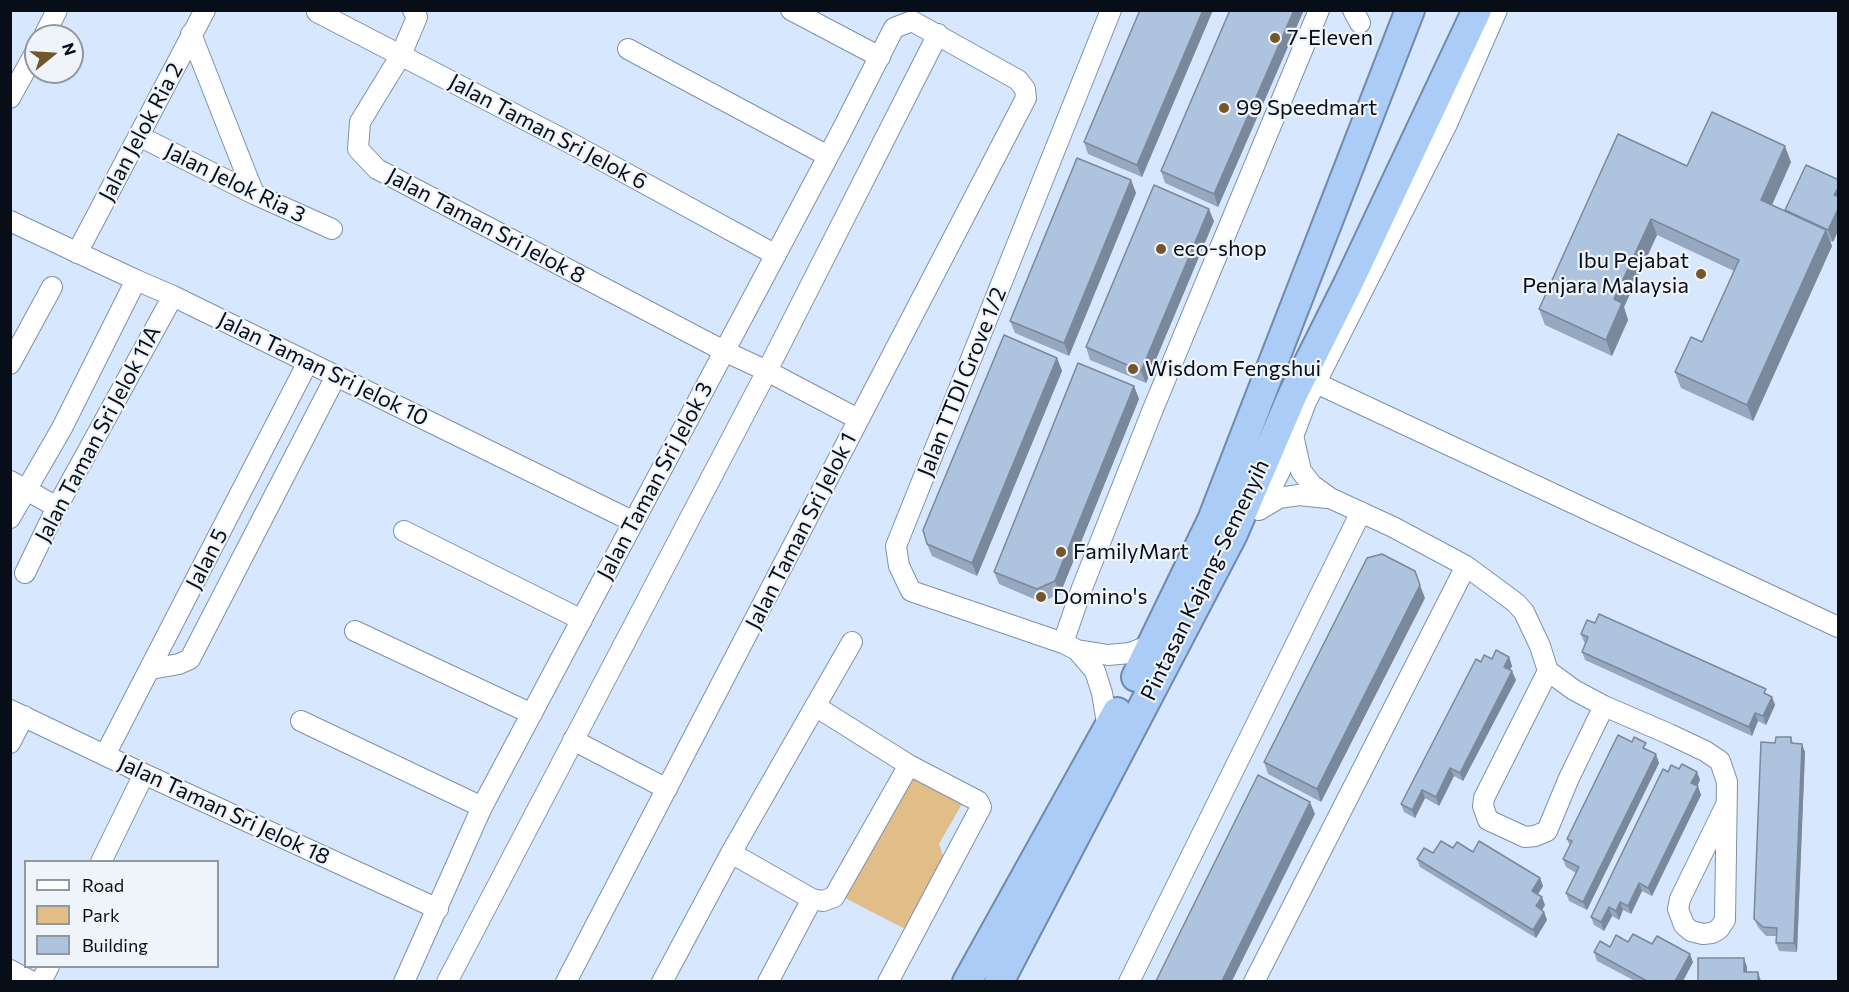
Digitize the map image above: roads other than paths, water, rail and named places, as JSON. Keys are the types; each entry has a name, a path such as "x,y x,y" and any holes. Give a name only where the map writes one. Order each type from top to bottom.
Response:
{"highway":[{"name":"Pintasan Kajang-Semenyih","path":"999,981 1233,534 1293,394 1353,274 1477,10"},
{"name":"Pintasan Kajang-Semenyih","path":"966,981 1108,729 1153,644 1212,520 1404,17"}],"street":[{"path":"50,24 57,10"},
{"name":"Jalan Jelok Ria 2","path":"77,253 205,10"},
{"name":"Jalan Taman Sri Jelok 8","path":"413,10 417,17 401,55 360,123 358,149 378,169 858,419"},
{"path":"791,10 880,57"},
{"name":"Jalan TTDI Grove 1/2","path":"1070,647 911,591 899,566 896,546 1111,10"},
{"path":"1070,647 1082,588 1158,398 1320,10"},
{"path":"1263,506 1316,383 1448,124 1497,10"},
{"name":"Jalan Taman Sri Jelok 6","path":"317,12 589,152 776,255"},
{"name":"Jalan Taman Sri Jelok 3","path":"404,981 482,807 776,255 894,28 912,21 1018,80"},
{"path":"191,34 254,194"},
{"name":"Jalan Taman Sri Jelok 3","path":"447,981 767,371 938,34"},
{"path":"628,49 828,156"},
{"path":"10,98 24,73"},
{"name":"Jalan Taman Sri Jelok 1","path":"566,981 1026,98 1025,88 1018,80"},
{"name":"Jalan Jelok Ria 3","path":"139,136 254,194 332,229"},
{"name":"Jalan Taman Sri Jelok 10","path":"10,221 173,296 634,522"},
{"path":"10,518 18,485 62,428 136,280"},
{"path":"10,364 52,287"},
{"name":"Jalan Taman Sri Jelok 11A","path":"25,573 57,507 173,296"},
{"name":"Jalan 5","path":"105,755 308,362"},
{"path":"151,669 179,664 190,659 336,376"},
{"path":"1316,383 1839,627"},
{"path":"1293,435 1301,471 1312,485 1330,498 1466,566 1504,593 1524,612 1540,646 1548,671 1574,690 1604,706 1670,734 1720,761 1726,782 1726,805 1725,920 1719,929 1703,934 1691,931 1684,925 1678,909 1680,899 1726,805"},
{"path":"18,485 57,507"},
{"path":"1233,534 1263,506 1280,498 1299,495 1330,498"},
{"path":"1129,981 1361,512"},
{"path":"404,531 582,620"},
{"path":"1254,981 1466,566"},
{"path":"355,631 532,714"},
{"path":"662,981 731,852 852,642"},
{"path":"1070,647 1108,655 1130,653 1153,644"},
{"path":"1070,647 1095,671 1102,693 1108,729"},
{"path":"1548,671 1484,798 1483,806 1488,820 1525,837 1547,831 1569,778 1604,706"},
{"path":"815,705 909,765 978,801 981,807 888,981"},
{"path":"10,743 17,713"},
{"name":"Jalan Taman Sri Jelok 18","path":"17,713 438,909"},
{"path":"301,721 482,807"},
{"path":"573,740 667,789"},
{"path":"731,852 812,899 823,901 834,897 909,765"},
{"path":"101,860 144,774"},
{"path":"768,981 812,899"},
{"path":"1017,981 1020,940"},
{"path":"10,970 33,981"}],"place":[{"name":"7-Eleven","path":"1275,38"},
{"name":"99 Speedmart","path":"1224,108"},
{"name":"eco-shop","path":"1161,249"},
{"name":"Ibu Pejabat Penjara Malaysia","path":"1701,274"},
{"name":"Wisdom Fengshui","path":"1133,369"},
{"name":"FamilyMart","path":"1061,552"},
{"name":"Domino's","path":"1041,597"}]}
